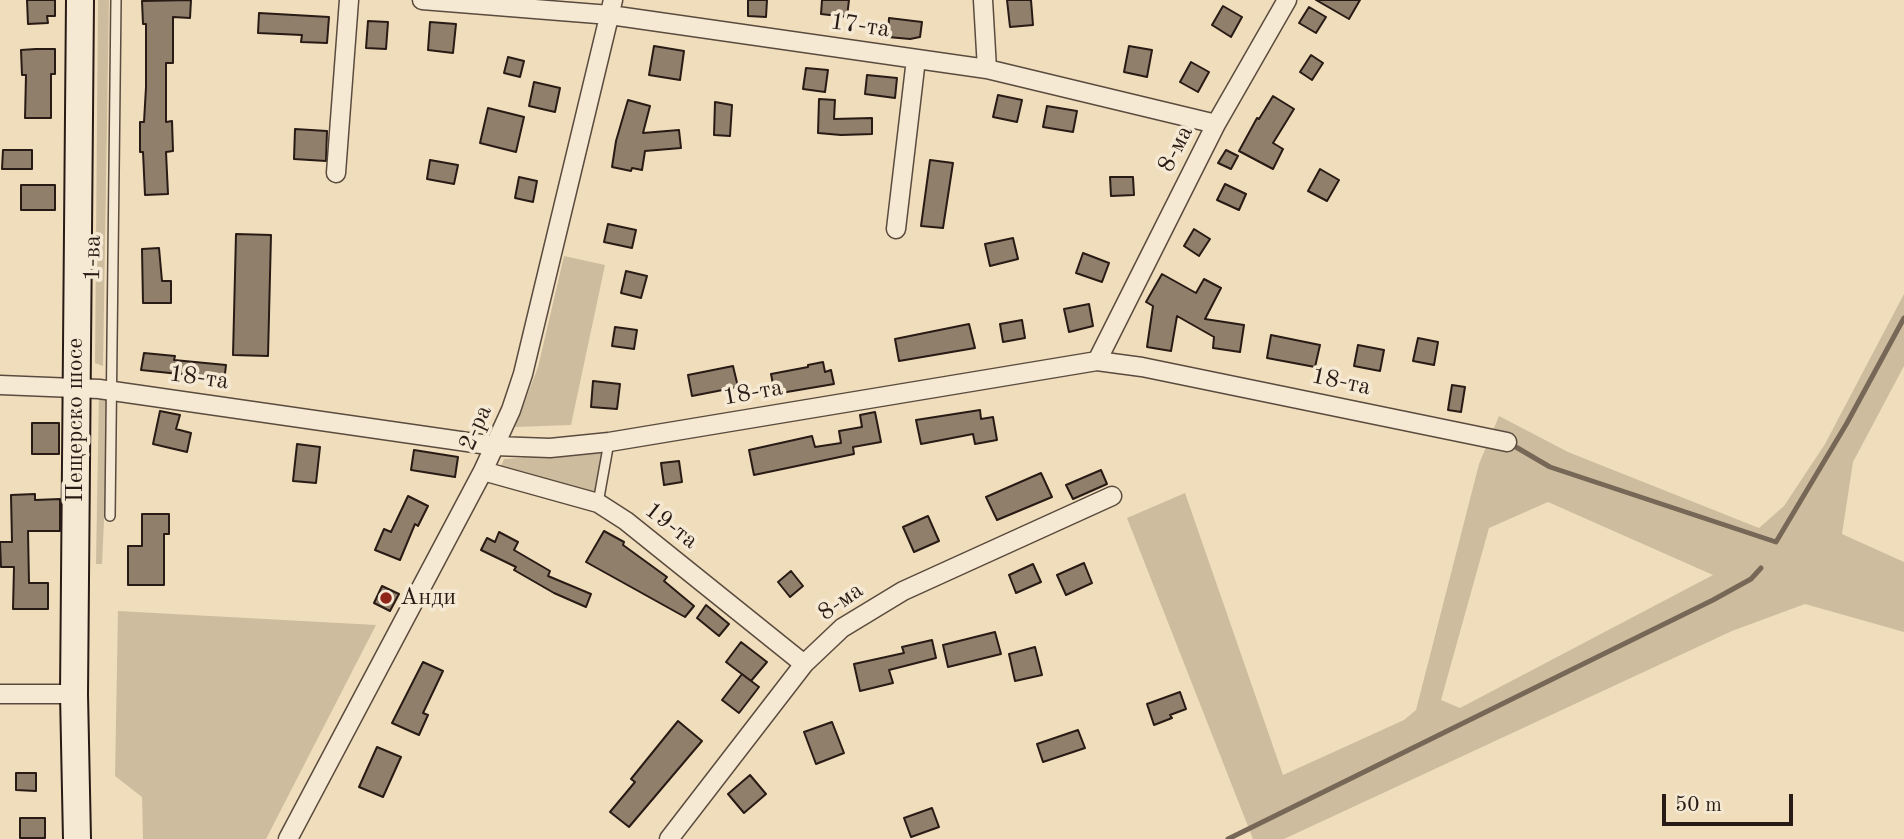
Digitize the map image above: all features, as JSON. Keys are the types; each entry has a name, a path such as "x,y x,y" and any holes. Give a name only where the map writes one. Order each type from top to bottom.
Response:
{"main road":[{"name":"Пещерско шосе","path":"77,839 74,694 80,0"}],"street":[{"path":"336,173 349,0"},
{"name":"17-та","path":"422,0 612,7 986,69 1216,124"},
{"path":"983,0 986,69"},
{"name":"8-ма","path":"1097,361 1216,124 1287,0"},
{"name":"2-ра","path":"288,839 483,471 511,410 523,374 612,7"},
{"name":"17-та","path":"897,229 916,59"},
{"name":"18-та","path":"0,385 77,386 495,446 550,448 609,442 1097,361 1155,369 1507,442"},
{"name":"19-та","path":"483,471 598,503 626,521 804,664"},
{"name":"8-ма","path":"669,839 804,664 842,628 903,591 1112,496"},
{"path":"0,694 74,694"}],"lane":[{"name":"1-ва","path":"110,516 116,0"},
{"path":"598,503 609,442"}],"shaded area":[{"path":"98,0 109,0 103,366 95,363"},
{"path":"564,256 605,265 571,425 515,427 538,367"},
{"path":"1904,294 1904,366 1853,462 1842,534 1904,562 1904,632 1805,604 1732,631 1284,839 1253,839 1127,518 1185,493 1283,775 1404,720 1416,710 1479,464 1499,416 1568,452 1759,528 1784,506 1825,444","holes":["1548,502 1713,575 1460,708 1441,700 1489,528"]},
{"path":"99,389 110,391 102,564 96,564"},
{"path":"603,452 595,493 500,468 504,459"},
{"path":"118,611 376,625 266,839 143,839 142,797 115,776"}],"building":[{"path":"27,0 55,0 55,16 47,16 48,23 28,24"},
{"path":"191,0 190,18 173,17 173,63 166,63 166,122 172,121 173,151 166,152 168,194 145,195 143,152 140,152 140,122 144,122 146,87 146,24 143,24 142,1"},
{"path":"748,0 767,0 766,17 748,16"},
{"path":"822,0 849,0 847,17 821,14"},
{"path":"1007,0 1031,0 1033,25 1010,27"},
{"path":"1316,0 1360,0 1349,19"},
{"path":"1223,6 1242,17 1231,37 1212,25"},
{"path":"1309,7 1326,17 1316,33 1299,23"},
{"path":"259,13 329,17 327,43 301,42 302,35 258,33"},
{"path":"889,18 922,22 920,37 888,37"},
{"path":"368,21 388,22 386,49 366,48"},
{"path":"430,22 456,24 453,53 428,50"},
{"path":"654,46 684,51 680,80 649,75"},
{"path":"1129,46 1152,50 1147,77 1124,72"},
{"path":"55,49 55,74 51,74 51,118 25,118 26,75 22,75 21,50"},
{"path":"1311,55 1323,63 1312,80 1300,72"},
{"path":"508,57 524,61 520,77 504,73"},
{"path":"1191,62 1209,72 1198,92 1180,82"},
{"path":"806,68 828,70 825,92 803,89"},
{"path":"867,75 897,78 895,98 865,94"},
{"path":"534,82 560,88 555,112 529,106"},
{"path":"998,95 1022,100 1017,122 993,117"},
{"path":"1273,96 1294,109 1273,143 1283,149 1273,169 1239,151"},
{"path":"819,99 835,100 834,119 872,118 872,134 818,133"},
{"path":"628,100 650,106 643,133 679,130 681,148 645,151 642,170 612,167 616,141"},
{"path":"715,102 732,105 730,136 714,135"},
{"path":"1047,106 1077,111 1073,132 1043,127"},
{"path":"488,108 524,117 516,152 480,143"},
{"path":"295,129 327,131 326,161 294,159"},
{"path":"3,150 32,150 32,169 2,169"},
{"path":"1226,150 1238,156 1231,169 1218,163"},
{"path":"430,160 458,165 454,184 427,179"},
{"path":"930,160 953,163 943,228 921,226"},
{"path":"1320,169 1339,180 1327,201 1308,191"},
{"path":"519,177 537,181 533,202 515,198"},
{"path":"1110,177 1133,177 1134,195 1111,196"},
{"path":"1225,184 1246,194 1239,210 1217,200"},
{"path":"21,185 55,185 55,210 21,210"},
{"path":"608,224 636,230 632,248 604,242"},
{"path":"1194,229 1210,239 1199,256 1184,246"},
{"path":"236,234 271,235 268,356 233,355"},
{"path":"1013,238 1018,259 990,266 985,244"},
{"path":"159,248 162,281 171,281 171,303 143,303 142,249"},
{"path":"1083,253 1109,263 1102,282 1076,273"},
{"path":"626,271 647,276 641,298 621,293"},
{"path":"1162,274 1196,293 1204,279 1221,288 1205,319 1244,325 1240,352 1213,348 1214,337 1177,316 1171,351 1147,347 1153,306 1146,302"},
{"path":"1089,304 1093,326 1069,332 1064,309"},
{"path":"1022,320 1025,338 1003,342 1000,324"},
{"path":"969,324 975,348 899,361 895,339"},
{"path":"615,327 637,330 634,349 612,346"},
{"path":"1271,335 1320,345 1315,367 1267,358"},
{"path":"1418,338 1438,342 1434,365 1413,361"},
{"path":"1358,345 1384,350 1380,371 1354,366"},
{"path":"144,353 175,356 174,360 226,365 224,382 141,370"},
{"path":"823,362 825,372 831,370 834,384 775,394 771,374"},
{"path":"733,366 738,387 692,396 688,375"},
{"path":"593,381 620,384 617,409 591,407"},
{"path":"1452,385 1465,387 1461,412 1448,410"},
{"path":"980,410 981,419 993,417 997,440 975,444 973,434 921,444 916,420"},
{"path":"160,411 180,415 176,429 191,433 187,452 153,444"},
{"path":"875,412 881,442 853,447 854,454 754,475 749,450 812,436 815,447 841,443 839,431 862,427 860,415"},
{"path":"32,423 59,423 59,454 32,454"},
{"path":"297,444 320,447 316,483 293,481"},
{"path":"414,450 458,457 455,477 411,470"},
{"path":"679,461 682,482 664,485 661,463"},
{"path":"1101,470 1107,484 1073,499 1066,485"},
{"path":"1041,473 1052,497 997,520 986,497"},
{"path":"35,494 35,500 60,499 60,531 28,531 29,583 48,583 48,609 13,609 14,567 1,567 0,542 12,542 11,495"},
{"path":"408,496 428,506 418,526 415,524 400,560 375,550 384,529 391,532"},
{"path":"142,514 169,514 169,534 164,534 164,585 128,585 128,546 142,546"},
{"path":"928,516 939,541 914,552 903,527"},
{"path":"604,531 624,542 623,545 667,577 664,581 694,606 685,617 586,562"},
{"path":"499,532 518,542 514,550 550,571 548,576 591,594 586,607 554,593 514,570 516,567 481,550 487,538 495,542"},
{"path":"1084,563 1092,583 1066,595 1057,575"},
{"path":"1033,564 1041,582 1016,593 1009,575"},
{"path":"791,571 803,586 790,597 778,582"},
{"name":"Анди","path":"382,586 399,594 390,611 374,603"},
{"path":"706,605 729,624 719,636 697,618"},
{"path":"995,632 1001,654 948,667 943,645"},
{"path":"932,640 936,658 889,670 893,683 860,691 854,664 904,653 902,647"},
{"path":"741,642 767,662 751,681 726,662"},
{"path":"1035,647 1042,675 1015,681 1009,654"},
{"path":"423,662 443,671 423,713 428,715 419,735 392,723"},
{"path":"742,674 759,687 739,713 722,700"},
{"path":"1180,692 1186,709 1154,725 1147,704"},
{"path":"678,721 702,741 629,827 610,812 635,782 631,779"},
{"path":"832,722 844,753 816,764 804,732"},
{"path":"1078,730 1085,748 1043,762 1037,744"},
{"path":"377,747 401,757 383,797 359,787"},
{"path":"16,773 36,773 36,791 16,790"},
{"path":"750,775 766,794 744,813 728,794"},
{"path":"932,808 939,827 911,837 904,818"},
{"path":"20,818 45,818 45,838 20,838"}],"waterway":[{"path":"1509,443 1550,467 1776,542 1847,423 1904,318"},
{"path":"1228,839 1713,600 1751,579 1761,568"}],"place":[{"name":"Анди","path":"386,598"}]}
